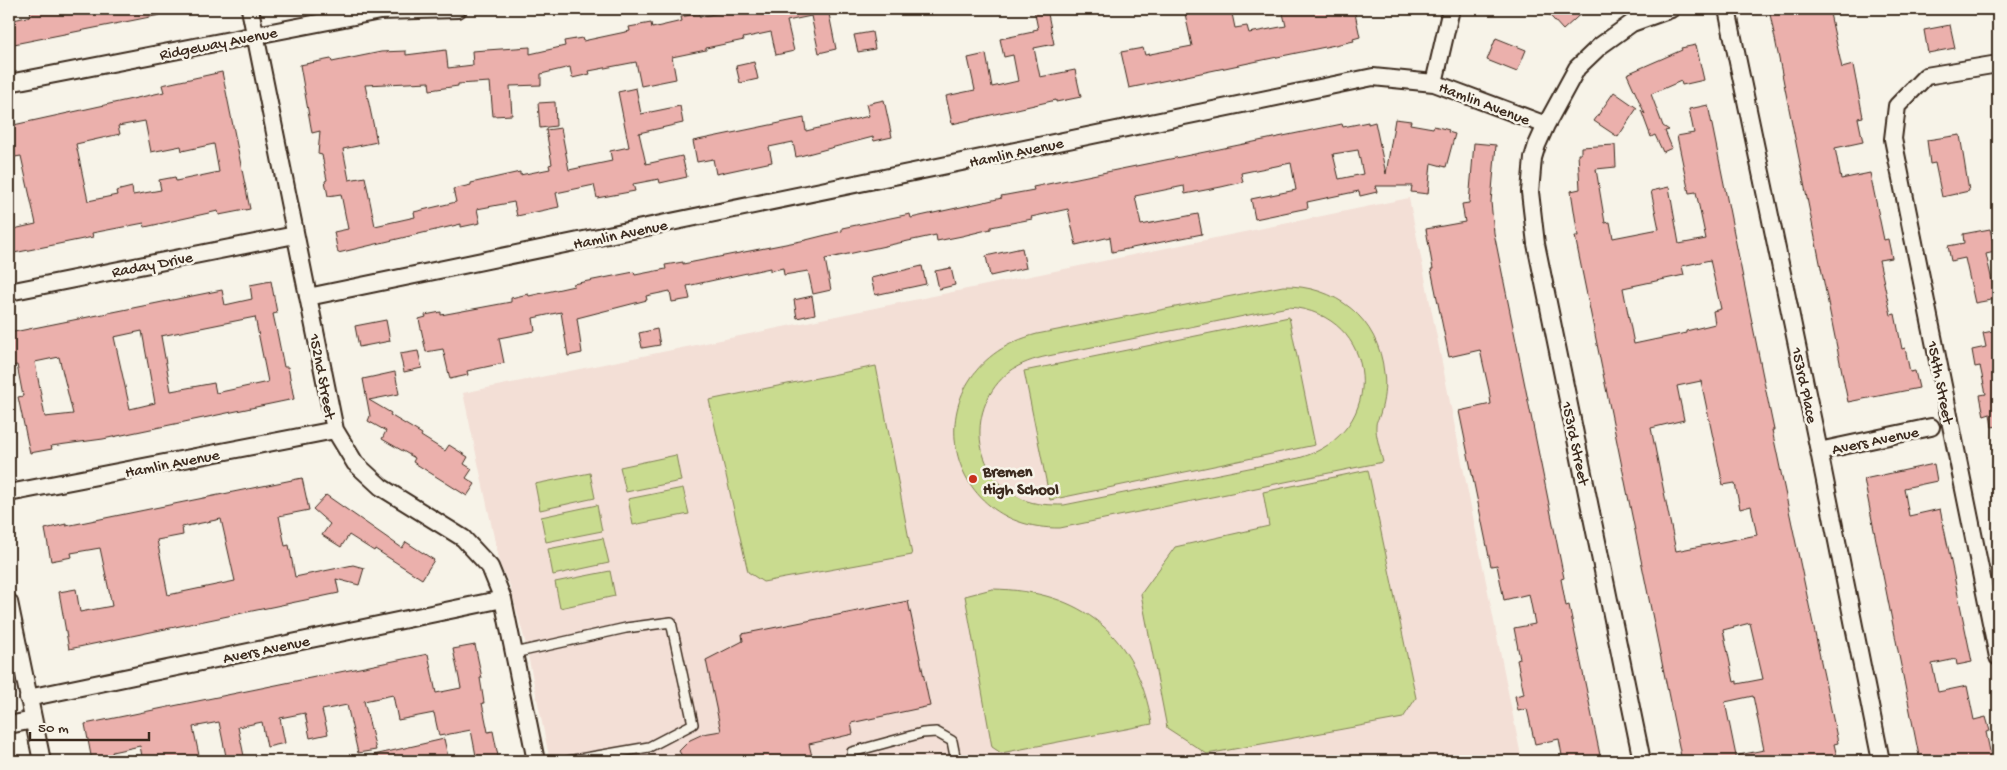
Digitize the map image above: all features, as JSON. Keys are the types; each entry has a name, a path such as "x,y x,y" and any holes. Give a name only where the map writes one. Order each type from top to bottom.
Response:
{"street":[{"name":"152nd Street","path":"250,9 335,430 355,462 381,487 464,538 490,567 503,599 536,761"},
{"name":"Ridgeway Avenue","path":"9,83 380,11 458,9"},
{"path":"1434,83 1451,9"},
{"name":"Hamlin Avenue","path":"308,297 1373,77 1434,83 1546,125 1577,68 1600,46 1632,23 1671,9"},
{"name":"153rd Place","path":"1727,9 1820,451 1881,761"},
{"name":"154th Street","path":"1998,64 1926,76 1897,106 1893,140 1998,657"},
{"name":"153rd Street","path":"1546,125 1537,145 1531,171 1530,192 1536,244 1642,761"},
{"name":"Raday Drive","path":"9,292 295,234"},
{"name":"Avers Avenue","path":"1820,451 1931,427"},
{"name":"Hamlin Avenue","path":"9,494 335,430"},
{"name":"Avers Avenue","path":"28,698 503,599"},
{"path":"9,602 42,761"},
{"path":"9,725 33,720"}],"lane":[{"path":"514,653 626,628 671,622 693,724 649,747 568,761"},
{"path":"853,761 852,752 922,733 936,732 952,741 956,761"}],"shaded area":[{"name":"Bremen High School","path":"1409,198 1522,761 550,761 525,641 510,586 500,565 463,393"}],"green space":[{"path":"1283,286 1302,287 1320,291 1351,308 1364,321 1380,353 1385,388 1383,404 1376,422 1376,429 1383,462 1060,528 1018,522 987,503 966,476 956,444 957,410 971,378 997,352 1037,334","holes":["1288,307 1319,314 1341,330 1356,351 1362,375 1360,401 1349,425 1328,445 1299,458 1064,505 1048,505 1027,501 1005,488 992,474 984,457 980,439 981,421 986,403 995,386 1009,372 1023,364 1048,356"]},
{"path":"1289,317 1315,445 1050,500 1024,371"},
{"path":"876,366 912,555 763,582 748,572 709,400"},
{"path":"676,455 681,481 626,492 620,467"},
{"path":"1368,470 1416,698 1403,718 1207,754 1167,728 1141,594 1175,547 1269,526 1263,492"},
{"path":"590,473 595,498 540,510 535,484"},
{"path":"683,488 689,514 633,525 628,499"},
{"path":"597,505 602,531 546,542 541,517"},
{"path":"603,538 609,563 553,575 548,549"},
{"path":"610,571 615,596 560,608 555,582"},
{"path":"992,589 1024,591 1053,598 1078,609 1100,624 1119,642 1133,666 1145,693 1152,724 1001,753 992,747 965,596"}],"building":[{"path":"30,9 159,9 160,15 9,45 9,21 31,16"},
{"path":"723,9 828,9 836,49 819,53 811,16 787,21 794,51 776,55 771,32 743,38 744,40 672,57 676,79 641,86 636,62 589,71 590,74 572,78 570,67 541,74 541,85 510,86 512,115 493,116 490,82 458,84 458,86 430,90 429,82 365,85 377,142 343,149 349,180 365,177 375,226 415,217 414,212 456,202 453,189 471,185 471,183 520,172 520,175 550,169 549,165 552,164 546,130 561,128 569,170 612,161 610,151 629,147 618,92 636,88 641,114 680,106 683,123 639,133 646,164 682,156 687,177 660,183 659,179 633,184 635,191 597,198 594,185 556,193 559,207 517,216 514,202 477,209 480,223 461,227 461,224 338,253 334,232 348,229 341,194 328,196 322,155 318,154 320,131 312,133 300,65 331,59 332,62 381,52 406,51 406,55 446,50 448,68 473,65 472,51 530,47 530,54 565,46 564,41 582,38 583,41 630,31 629,27 651,23 652,28 682,21 681,17 699,13 700,17 723,12"},
{"path":"1034,9 1047,9 1054,44 1034,48 1040,77 1075,70 1081,97 1056,102 1056,100 952,124 946,96 975,90 968,58 986,54 992,87 1018,81 1013,55 1004,57 1000,39 1033,32 1033,30 1038,29"},
{"path":"1184,9 1231,9 1235,28 1247,26 1249,33 1286,26 1282,9 1354,9 1360,37 1353,39 1354,41 1129,88 1121,52 1143,48 1145,55 1192,46"},
{"path":"1544,9 1586,9 1563,30"},
{"path":"1769,9 1829,9 1842,68 1853,65 1863,117 1858,118 1863,142 1835,148 1841,179 1870,173 1884,240 1888,239 1892,258 1879,260 1891,315 1895,314 1902,349 1905,348 1910,372 1915,371 1919,388 1848,402"},
{"path":"1950,25 1955,48 1928,53 1924,30"},
{"path":"872,32 875,49 858,52 854,35"},
{"path":"1496,38 1526,50 1517,72 1487,60"},
{"path":"1696,45 1704,80 1682,85 1681,81 1651,94 1663,126 1669,130 1665,131 1672,148 1663,152 1655,135 1651,137 1641,110 1645,114 1627,74 1682,50 1681,48"},
{"path":"754,62 758,79 740,83 736,66"},
{"path":"222,72 250,209 219,215 218,211 145,227 144,223 92,233 93,237 9,254 9,230 36,224 21,156 9,158 9,126 164,92 162,85","holes":["145,121 151,152 181,146 182,151 214,144 219,172 176,181 175,177 159,180 161,190 133,195 132,187 116,191 117,195 88,201 76,144 120,134 118,126"]},
{"path":"1614,92 1637,108 1618,137 1594,121"},
{"path":"884,100 892,137 874,141 873,137 796,157 793,142 769,147 772,162 716,174 713,159 697,162 693,141 804,118 806,131 869,116 866,104"},
{"path":"555,102 556,126 540,128 538,103"},
{"path":"1708,105 1774,430 1772,430 1838,743 1834,744 1838,761 1739,761 1739,755 1764,750 1753,696 1725,702 1737,761 1682,761 1575,236 1578,236 1571,191 1580,189 1578,154 1581,154 1581,147 1615,145 1616,167 1596,169 1605,223 1610,222 1613,238 1659,229 1651,191 1669,187 1679,244 1706,239 1696,192 1689,193 1677,136 1694,133 1689,109","holes":["1710,260 1721,309 1713,311 1715,324 1686,331 1686,333 1634,344 1623,288 1684,275 1682,266","1701,381 1723,485 1735,483 1740,509 1751,506 1757,535 1676,551 1651,428 1684,420 1677,386","1750,623 1763,679 1737,684 1737,681 1734,682 1723,630"]},
{"path":"1395,119 1411,121 1410,124 1433,128 1434,126 1449,130 1448,132 1455,134 1446,167 1431,163 1428,194 1411,192 1412,186 1375,186 1377,192 1360,196 1359,191 1307,202 1308,208 1255,219 1251,199 1296,190 1291,163 1241,173 1243,182 1221,187 1185,194 1184,186 1135,196 1141,225 1198,214 1202,234 1112,252 1110,237 1076,245 1068,209 1031,217 1032,219 991,227 991,229 962,236 937,241 936,235 825,259 831,290 813,294 808,271 784,275 783,268 770,271 770,268 687,286 690,299 672,302 670,291 646,296 647,300 577,318 582,353 568,356 561,312 533,318 535,331 499,338 504,363 467,371 468,375 450,379 443,349 426,352 419,319 426,317 425,315 441,312 441,315 511,302 511,298 574,286 573,284 634,272 635,275 666,269 665,265 683,262 683,264 806,240 842,231 842,228 910,214 911,218 1034,190 1033,187 1342,124 1343,127 1375,122 1386,174","holes":["1358,150 1363,174 1339,179 1333,154"]},
{"path":"1960,135 1969,191 1942,197 1935,163 1930,164 1927,140"},
{"path":"1474,143 1496,145 1491,202 1494,233 1564,578 1561,579 1566,606 1569,605 1601,760 1563,761 1559,739 1535,744 1527,709 1518,711 1515,696 1524,694 1517,660 1520,659 1514,628 1535,624 1529,594 1504,600 1497,565 1491,566 1459,411 1491,404 1489,390 1480,350 1449,357 1431,269 1433,269 1426,229 1465,222 1462,204 1469,203"},
{"path":"1990,229 1995,252 1986,254 1996,299 1975,303 1965,258 1951,261 1948,246 1964,243 1963,234"},
{"path":"1022,248 1026,268 990,276 986,256"},
{"path":"922,266 926,284 875,295 871,278"},
{"path":"951,268 955,285 939,289 935,271"},
{"path":"271,281 277,313 273,314 284,367 288,367 294,399 103,439 51,446 52,449 30,453 18,397 23,396 17,365 12,366 9,333 222,290 225,305 252,299 250,285","holes":["255,317 268,382 216,393 214,383 171,391 161,336","142,331 155,403 130,409 114,337","59,357 73,414 45,417 35,362"]},
{"path":"812,296 815,314 797,318 794,300"},
{"path":"386,320 390,341 359,347 355,326"},
{"path":"657,329 660,345 642,348 639,333"},
{"path":"1998,330 1998,426 1992,427 1990,414 1984,416 1980,395 1986,394 1980,366 1975,367 1972,350 1986,347 1983,333"},
{"path":"418,351 422,368 404,372 400,354"},
{"path":"395,372 399,394 369,400 445,451 449,445 468,457 464,464 472,469 466,478 475,484 467,496 413,462 415,458 382,439 386,431 368,421 370,416 363,379"},
{"path":"1934,464 1937,481 1904,488 1909,516 1940,509 1972,662 1957,665 1956,659 1932,664 1938,692 1967,686 1974,720 1986,717 1990,731 1986,732 1992,761 1920,761 1871,515 1864,479"},
{"path":"302,478 309,510 279,516 285,546 289,545 295,577 353,565 364,568 359,585 336,579 339,593 69,649 59,592 76,589 80,612 112,606 100,548 71,553 72,557 51,561 45,529 66,524 66,526","holes":["221,519 235,581 168,595 157,540 183,535 182,527"]},
{"path":"326,495 402,548 406,542 434,560 422,579 349,535 341,547 322,535 330,524 313,509"},
{"path":"908,601 930,706 851,723 853,734 809,744 813,761 685,761 679,751 690,740 703,734 721,731 706,660 743,641 742,634"},
{"path":"475,645 482,678 480,678 484,703 482,703 488,732 493,731 499,761 477,761 471,730 439,736 434,713 398,720 393,695 364,701 376,750 358,753 347,705 322,710 328,734 310,738 305,713 280,718 285,743 267,747 262,722 238,727 245,761 227,761 219,722 193,727 200,760 143,761 140,746 112,752 114,761 92,761 85,724 428,654 436,693 461,688 453,649"},
{"path":"444,739 449,761 374,761 374,755"}],"place":[{"name":"Bremen High School","path":"973,479"}]}
